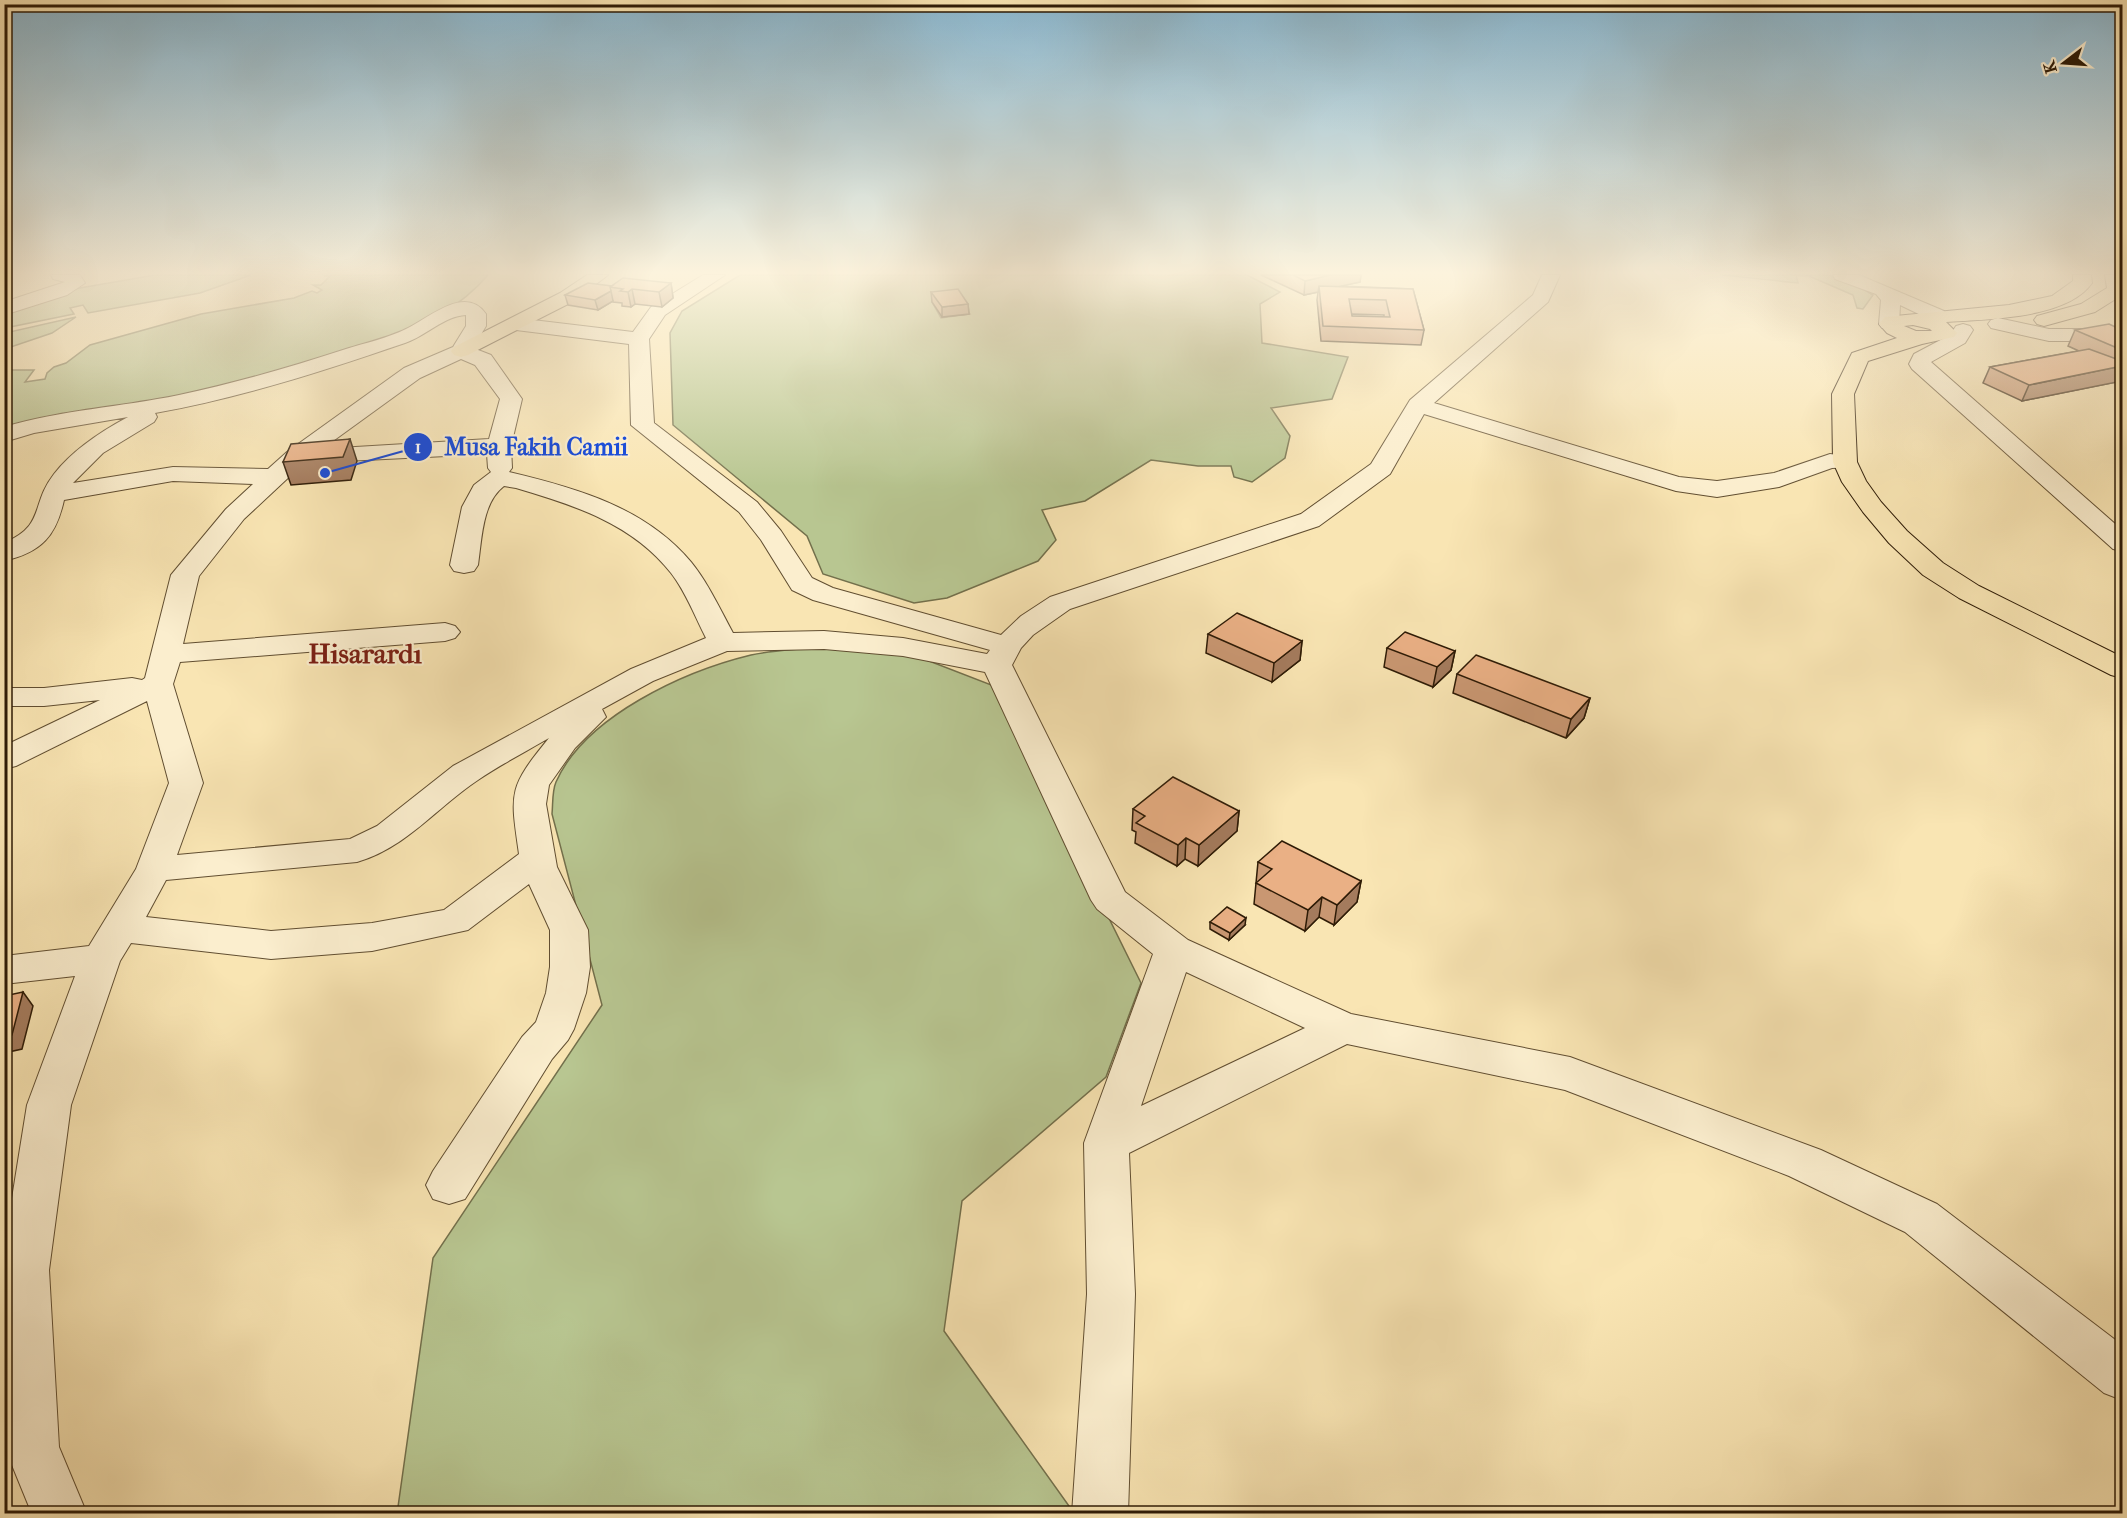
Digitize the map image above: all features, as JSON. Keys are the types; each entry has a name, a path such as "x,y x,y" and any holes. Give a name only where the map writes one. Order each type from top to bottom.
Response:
{"main road":[{"path":"1869,346 1859,357 1843,394 1845,462 1854,482 1872,507 1898,537 1933,569 1979,597 2122,669"},
{"path":"1859,357 1888,346"}],"street":[{"path":"4,435 30,427 178,402 291,374 377,346"},
{"path":"473,346 472,356 511,399 499,446 500,477"},
{"path":"60,1514 32,1448 25,1270 49,1105 111,943 154,869 186,783 162,669 185,575 235,514 286,467 412,373 509,346"},
{"path":"639,346 644,425 748,507 772,537 802,584 823,594 1001,655 1110,900 1174,950 1343,1028 1570,1074 1805,1163 1921,1218 2122,1376"},
{"path":"1001,655 1030,622 1060,603 1310,520 1381,469 1418,405 1486,346"},
{"path":"1945,346 1921,358 1920,364 2122,543"},
{"path":"4,553 39,537 53,494 93,448 120,429 178,402"},
{"path":"1418,405 1677,484 1717,489 1779,480 1830,461 1845,462"},
{"path":"53,494 173,474 286,467 499,446"},
{"path":"93,448 135,463 145,478"},
{"path":"500,477 557,491 630,522 652,538 682,569 723,642"},
{"path":"464,565 475,507 483,490 500,477"},
{"path":"4,697 44,697 162,669 446,632"},
{"path":"154,869 357,850 389,834 465,773 642,675 723,642 824,640 1001,655"},
{"path":"4,759 162,669"},
{"path":"449,1185 537,1048 554,1029 566,993 570,967 569,930 539,867 529,804 532,785 551,756 590,717 590,703"},
{"path":"4,970 111,943 271,945 372,937 456,921 538,858"},
{"path":"1100,1514 1112,1294 1106,1143 1174,950"},
{"path":"1106,1143 1343,1028"}],"green space":[{"path":"89,346 373,346 264,378 5,433 5,370 34,370 25,382 45,379 47,373 54,367 66,363"},
{"path":"670,346 1279,346 1348,357 1332,399 1271,408 1290,436 1285,458 1252,482 1234,477 1231,466 1198,466 1151,460 1085,501 1042,510 1056,540 1038,561 947,598 914,603 823,574 807,536 673,425"},
{"path":"819,647 893,652 924,659 994,686 1141,983 1106,1077 962,1201 944,1331 1074,1513 397,1514 433,1258 602,1005 552,814 556,782 570,758 589,737 613,717 668,685 697,672 751,655"}],"building":[{"path":"2089,349 2122,361 2122,366 2029,385 1990,367"},
{"path":"350,439 343,457 283,462 291,444"},
{"path":"1237,613 1302,641 1274,663 1208,634"},
{"path":"1405,632 1455,651 1437,667 1387,648"},
{"path":"1476,655 1590,698 1571,719 1457,674"},
{"path":"1173,777 1239,811 1199,845 1186,838 1178,845 1136,823 1145,816 1133,809"},
{"path":"1282,841 1361,881 1337,905 1322,897 1308,910 1256,883 1272,869 1258,862"},
{"path":"1227,907 1246,918 1230,933 1210,922"},
{"path":"23,992 12,1035 4,1037 4,996"}],"place":[{"name":"Musa Fakih Camii","path":"325,473"}],"district":[{"name":"Hisarardı","path":"365,653"}]}
